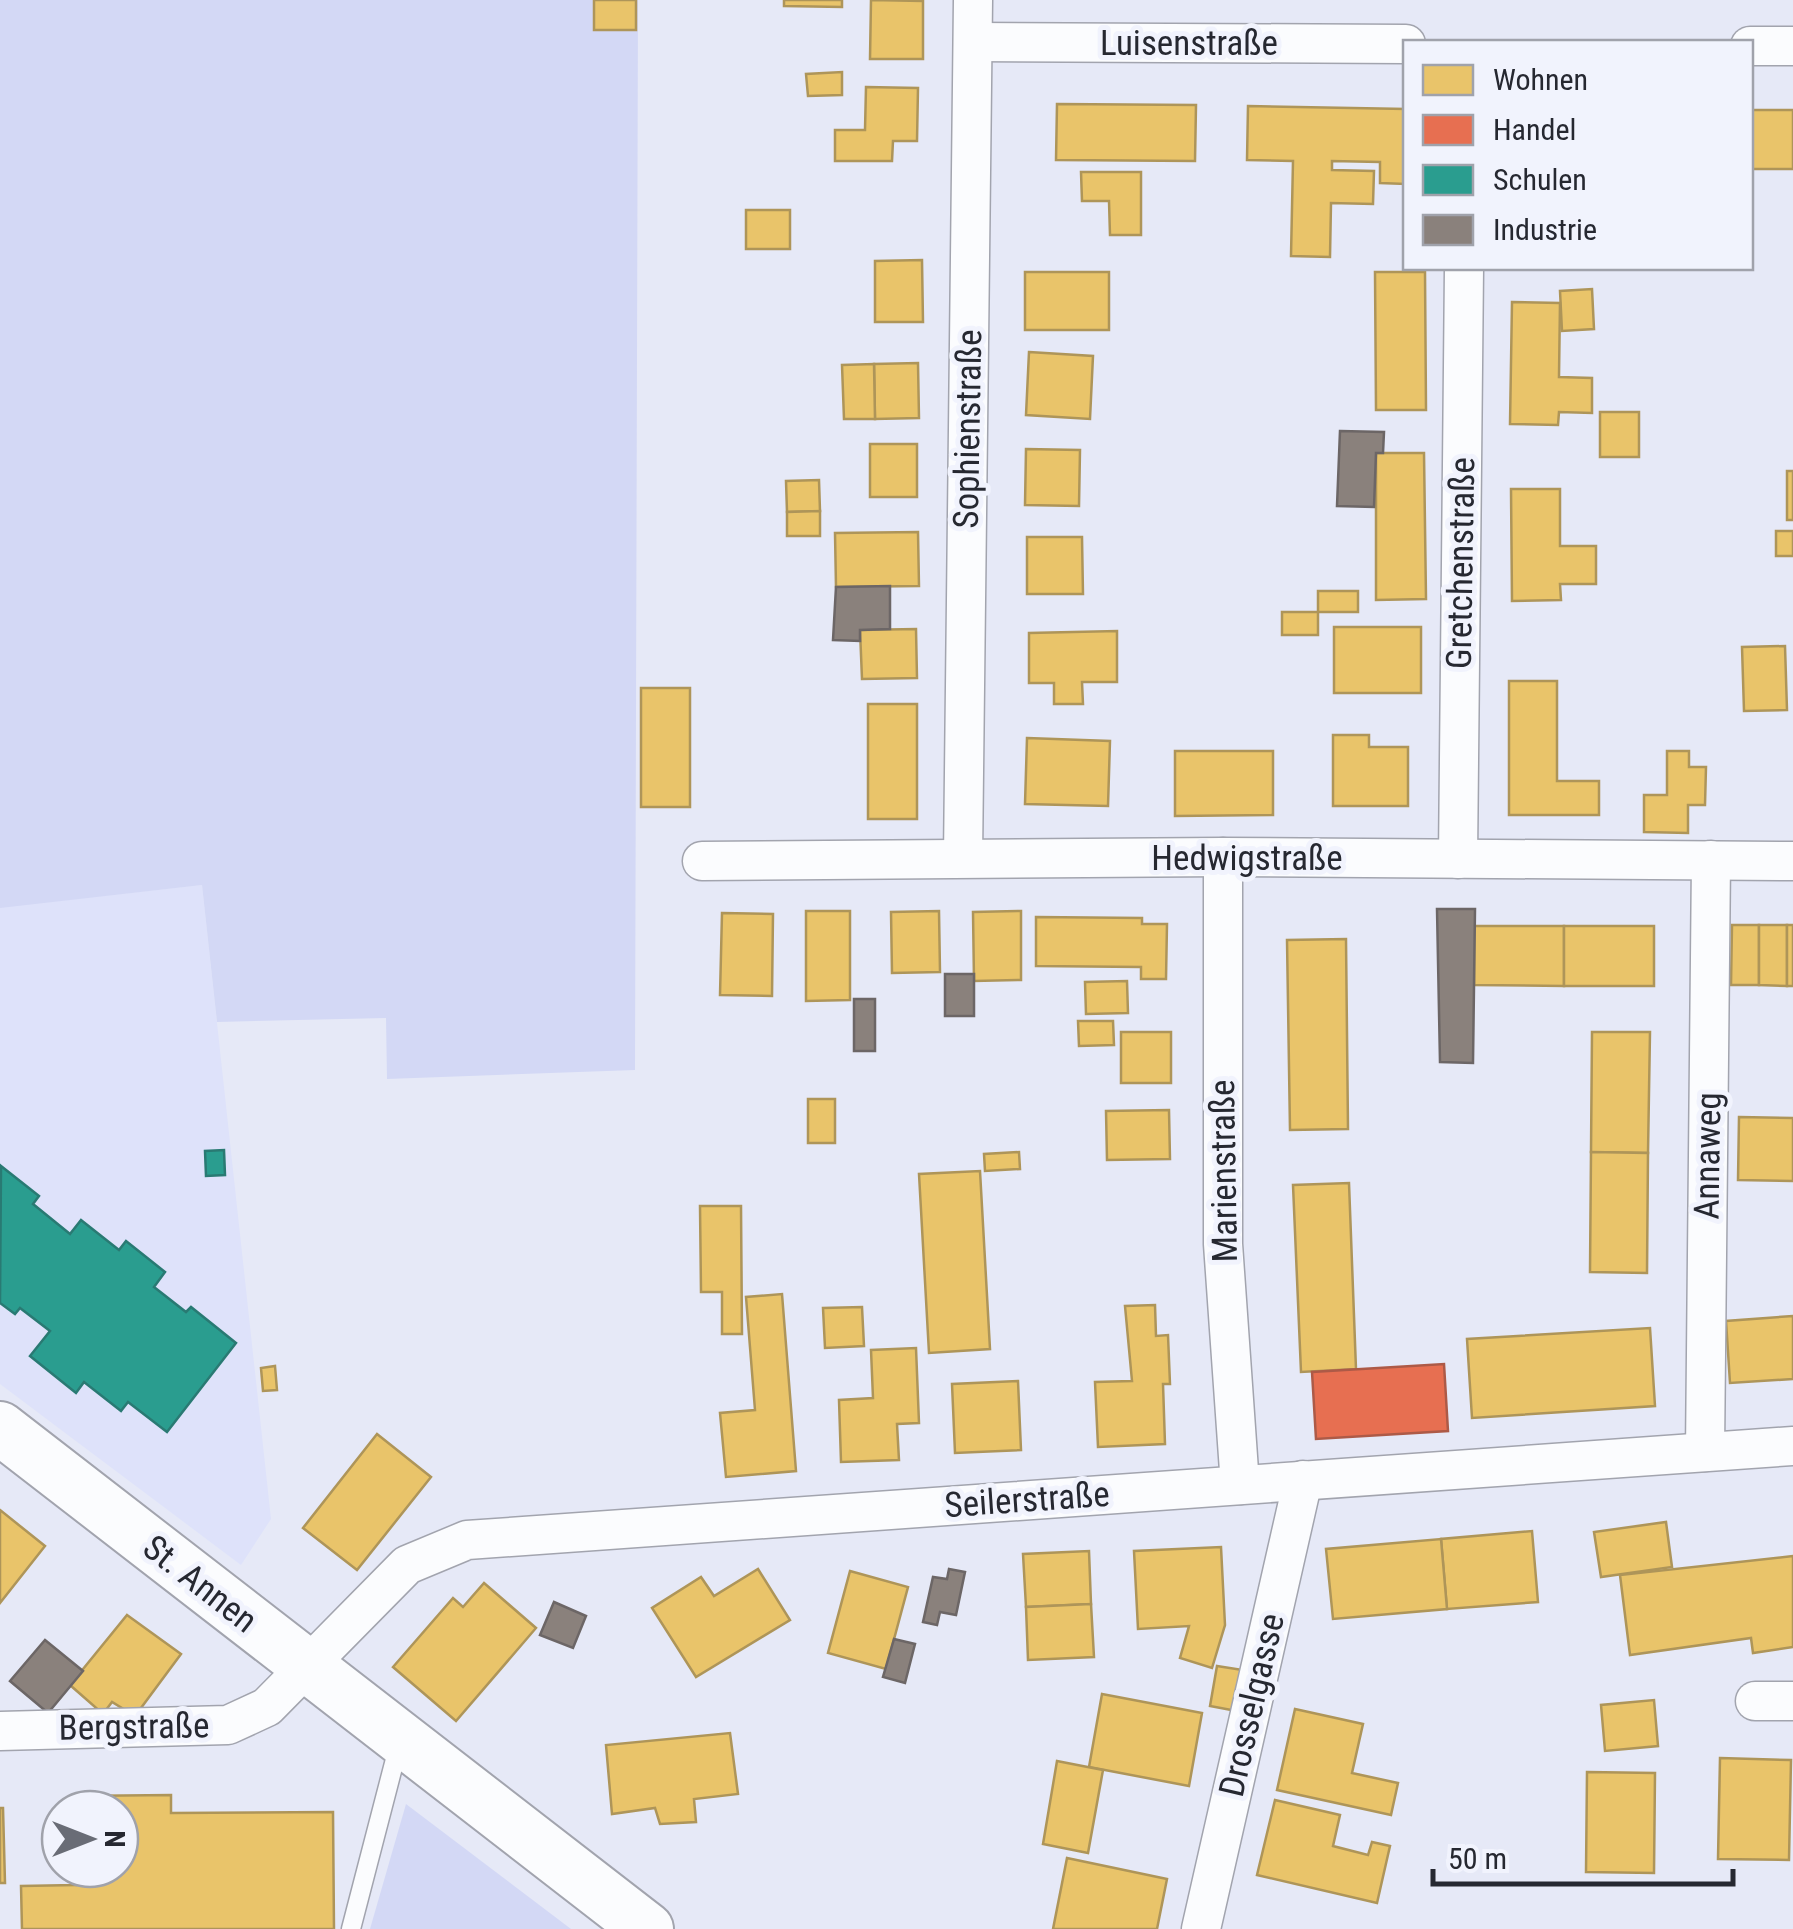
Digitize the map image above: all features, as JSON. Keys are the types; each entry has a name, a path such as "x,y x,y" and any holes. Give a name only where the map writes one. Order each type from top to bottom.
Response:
{"main road":[{"name":"St. Annen","path":"0,1428 647,1929"}],"street":[{"name":"Sophienstraße","path":"963,858 974,0"},
{"name":"Luisenstraße","path":"973,42 1403,44"},
{"path":"1753,46 1793,46"},
{"name":"Gretchenstraße","path":"1458,858 1464,270"},
{"name":"Hedwigstraße","path":"702,861 1223,857 1793,861"},
{"name":"Marienstraße","path":"1223,857 1223,1244 1240,1485"},
{"name":"Annaweg","path":"1705,1452 1711,860"},
{"name":"Seilerstraße","path":"307,1666 408,1565 467,1540 1793,1446"},
{"name":"Drosselgasse","path":"1201,1929 1303,1480"},
{"name":"Bergstraße","path":"0,1731 228,1724 267,1707 307,1666"},
{"path":"1754,1701 1793,1701"}],"lane":[{"path":"352,1929 401,1738"}],"shaded area":[{"path":"0,0 638,0 635,1070 387,1079 386,1018 217,1022 202,885 0,908"},
{"path":"202,885 271,1519 241,1565 0,1384 0,907"},
{"path":"406,1804 571,1929 370,1929"}],"building: Wohnen":[{"path":"594,0 636,0 636,30 594,30"},
{"path":"784,0 842,0 842,7 784,6"},
{"path":"871,0 923,1 923,59 870,59"},
{"path":"842,72 842,95 808,96 806,74"},
{"path":"866,87 918,88 917,141 893,141 892,161 835,161 835,130 865,130"},
{"path":"1057,104 1196,105 1195,161 1056,160"},
{"path":"1248,106 1403,109 1403,184 1380,183 1380,162 1332,161 1332,170 1374,171 1373,204 1331,203 1330,257 1291,256 1293,161 1247,160"},
{"path":"1753,110 1793,110 1793,169 1753,169"},
{"path":"1081,172 1141,172 1141,235 1110,235 1109,201 1082,201"},
{"path":"746,210 790,210 790,249 746,249"},
{"path":"922,260 923,322 875,322 875,261"},
{"path":"1025,272 1109,272 1109,330 1025,330"},
{"path":"1375,272 1425,272 1426,410 1376,410"},
{"path":"1592,289 1594,329 1562,331 1560,291"},
{"path":"1512,302 1560,303 1559,377 1592,378 1592,413 1559,412 1558,425 1510,424"},
{"path":"1029,352 1093,356 1090,419 1026,415"},
{"path":"918,363 919,418 875,419 874,364"},
{"path":"874,364 875,419 844,419 842,365"},
{"path":"1600,412 1639,412 1639,457 1600,457"},
{"path":"870,444 917,444 917,497 870,497"},
{"path":"1026,449 1080,450 1079,506 1025,505"},
{"path":"1376,453 1424,453 1426,599 1376,600"},
{"path":"1787,471 1793,471 1793,520 1787,520"},
{"path":"819,480 820,511 787,512 786,481"},
{"path":"1511,489 1560,489 1560,546 1596,546 1596,584 1560,584 1561,600 1512,601"},
{"path":"820,511 820,536 787,536 787,512"},
{"path":"1776,531 1793,531 1793,556 1776,556"},
{"path":"918,532 919,586 836,587 835,533"},
{"path":"1027,537 1082,537 1083,594 1027,594"},
{"path":"1318,591 1358,591 1358,612 1318,612"},
{"path":"1282,612 1318,612 1318,635 1282,635"},
{"path":"1334,627 1421,627 1421,693 1334,693"},
{"path":"916,629 917,678 862,679 860,630"},
{"path":"1117,631 1117,682 1082,682 1083,704 1054,704 1054,683 1029,683 1029,633"},
{"path":"1785,646 1787,710 1744,711 1742,647"},
{"path":"1509,681 1557,681 1557,781 1599,781 1599,815 1509,815"},
{"path":"641,688 690,688 690,807 641,807"},
{"path":"868,704 917,704 917,819 868,819"},
{"path":"1333,735 1369,735 1369,747 1408,747 1408,806 1333,806"},
{"path":"1027,738 1110,741 1108,806 1025,804"},
{"path":"1175,751 1273,751 1273,815 1175,816"},
{"path":"1667,751 1689,751 1689,767 1706,767 1705,805 1688,805 1688,833 1644,832 1644,795 1667,795"},
{"path":"806,911 850,911 850,1000 806,1001"},
{"path":"939,911 940,972 892,973 891,912"},
{"path":"1021,911 1021,980 974,981 973,912"},
{"path":"722,913 773,914 772,996 720,995"},
{"path":"1036,917 1142,918 1142,924 1167,924 1166,979 1141,979 1141,967 1036,966"},
{"path":"1732,925 1759,925 1759,985 1731,985"},
{"path":"1759,925 1787,925 1787,986 1759,985"},
{"path":"1787,925 1793,925 1793,986 1787,986"},
{"path":"1474,926 1564,926 1564,986 1474,985"},
{"path":"1564,926 1654,926 1654,986 1564,986"},
{"path":"1346,939 1348,1129 1290,1130 1287,940"},
{"path":"1127,981 1128,1013 1086,1014 1085,982"},
{"path":"1078,1021 1113,1021 1114,1045 1079,1046"},
{"path":"1121,1032 1171,1032 1171,1083 1121,1083"},
{"path":"1592,1032 1650,1032 1648,1153 1591,1152"},
{"path":"808,1099 835,1099 835,1143 808,1143"},
{"path":"1169,1110 1170,1159 1107,1160 1106,1111"},
{"path":"1739,1117 1793,1118 1793,1181 1738,1180"},
{"path":"1019,1152 1020,1169 985,1171 984,1154"},
{"path":"1591,1152 1648,1153 1647,1273 1590,1272"},
{"path":"980,1171 990,1349 929,1353 919,1174"},
{"path":"1349,1183 1356,1369 1301,1372 1293,1185"},
{"path":"700,1206 741,1206 742,1334 722,1334 722,1292 701,1292"},
{"path":"782,1294 796,1471 726,1477 720,1413 755,1410 746,1297"},
{"path":"1155,1305 1156,1336 1168,1335 1170,1384 1163,1384 1165,1444 1098,1447 1095,1382 1132,1381 1125,1306"},
{"path":"862,1307 864,1346 825,1348 823,1308"},
{"path":"1793,1316 1793,1379 1730,1383 1726,1321"},
{"path":"1650,1328 1655,1406 1472,1418 1467,1339"},
{"path":"916,1348 919,1423 897,1424 899,1460 841,1462 839,1400 873,1398 871,1350"},
{"path":"275,1366 277,1390 263,1391 261,1368"},
{"path":"1018,1381 1021,1450 955,1453 952,1384"},
{"path":"377,1434 431,1477 357,1570 303,1528"},
{"path":"0,1510 45,1546 0,1603"},
{"path":"1666,1522 1672,1567 1601,1577 1594,1532"},
{"path":"1532,1531 1538,1602 1447,1609 1441,1539"},
{"path":"1441,1539 1447,1609 1333,1619 1326,1549"},
{"path":"1221,1547 1225,1625 1212,1668 1180,1658 1189,1626 1138,1629 1134,1551"},
{"path":"1089,1551 1091,1604 1026,1607 1023,1554"},
{"path":"1793,1556 1793,1647 1753,1653 1751,1638 1630,1655 1620,1575"},
{"path":"758,1569 790,1620 696,1677 652,1608 701,1577 714,1596"},
{"path":"850,1571 908,1587 886,1669 828,1653"},
{"path":"484,1583 536,1628 456,1721 393,1667 453,1598 463,1607"},
{"path":"1091,1604 1094,1657 1028,1660 1026,1607"},
{"path":"127,1615 181,1654 135,1716 112,1702 103,1714 70,1685"},
{"path":"1217,1666 1249,1671 1242,1712 1210,1706"},
{"path":"1102,1694 1202,1713 1189,1786 1089,1767"},
{"path":"1654,1700 1658,1746 1605,1751 1601,1705"},
{"path":"1295,1709 1363,1724 1352,1773 1398,1783 1391,1815 1277,1790"},
{"path":"730,1733 738,1794 694,1799 696,1822 660,1824 655,1808 612,1814 606,1745"},
{"path":"1720,1758 1791,1760 1789,1860 1718,1859"},
{"path":"1057,1761 1103,1770 1088,1853 1043,1844"},
{"path":"1587,1772 1655,1773 1654,1873 1586,1872"},
{"path":"140,1795 171,1795 171,1813 333,1812 334,1929 22,1929 21,1886 140,1889"},
{"path":"1275,1800 1340,1815 1333,1846 1368,1855 1372,1842 1390,1846 1377,1903 1257,1875"},
{"path":"3,1808 5,1883 0,1883"},
{"path":"1067,1858 1167,1879 1157,1929 1053,1929"}],"building: Handel":[{"path":"1444,1364 1448,1431 1316,1439 1312,1372"}],"building: Schulen":[{"path":"224,1150 225,1175 206,1176 205,1151"},
{"path":"1,1166 39,1196 33,1204 70,1234 81,1220 119,1250 126,1241 165,1272 154,1287 186,1312 191,1307 236,1343 167,1432 128,1402 121,1411 84,1382 76,1393 30,1356 50,1331 20,1308 15,1314 0,1303"}],"building: Industrie":[{"path":"1340,431 1384,432 1383,453 1376,453 1374,507 1337,506"},
{"path":"890,586 890,629 860,630 860,641 833,640 836,587"},
{"path":"1437,909 1475,909 1473,1063 1440,1062"},
{"path":"945,974 974,974 974,1016 945,1016"},
{"path":"854,999 875,999 875,1051 854,1051"},
{"path":"949,1569 965,1572 956,1615 940,1612 937,1625 923,1622 933,1577 947,1579"},
{"path":"554,1602 586,1616 573,1648 540,1635"},
{"path":"894,1639 915,1644 905,1683 883,1677"},
{"path":"45,1640 83,1671 48,1713 10,1681"}]}
